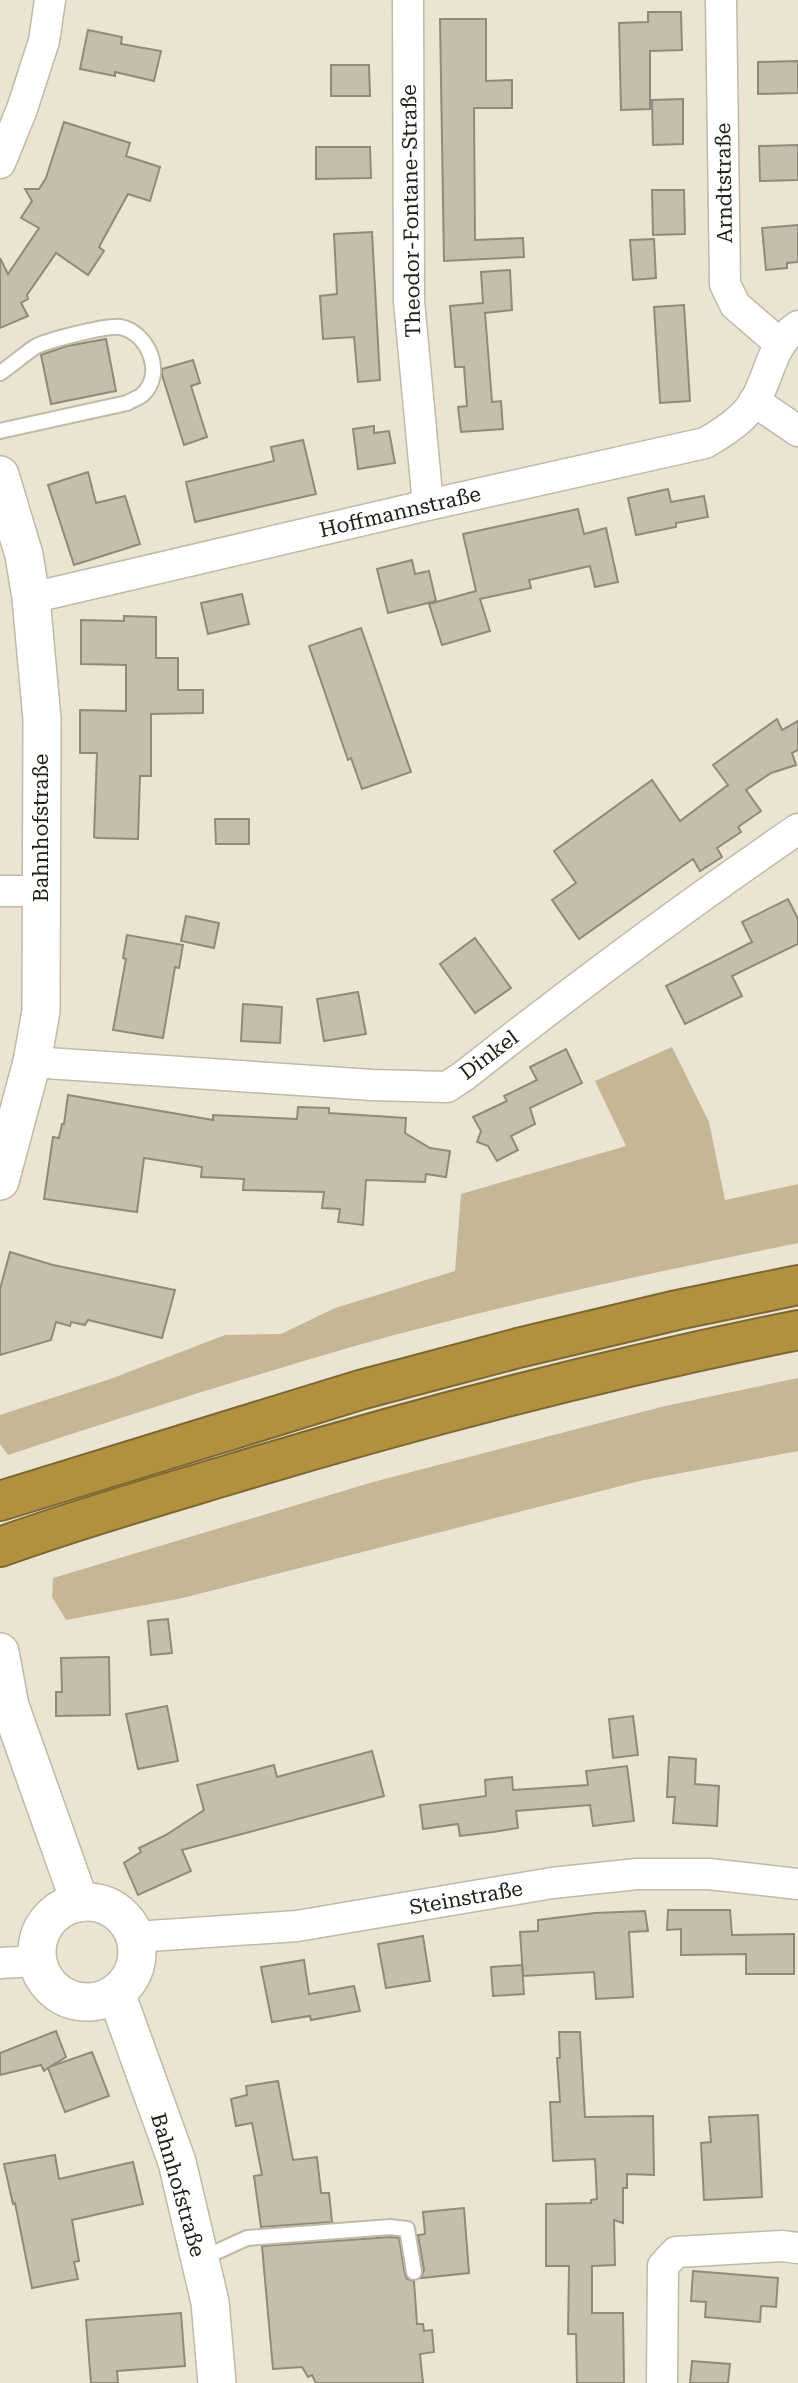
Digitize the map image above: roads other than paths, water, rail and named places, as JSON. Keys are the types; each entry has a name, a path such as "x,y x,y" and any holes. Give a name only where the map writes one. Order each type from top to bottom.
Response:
{"highway":[{"path":"0,1501 400,1379 651,1317 798,1285"},
{"path":"0,1547 360,1435 680,1354 798,1330"}],"street":[{"path":"0,163 22,109 44,41 50,0"},
{"name":"Theodor-Fontane-Straße","path":"408,0 409,301 428,505"},
{"name":"Arndtstraße","path":"721,0 725,285 735,305 789,334"},
{"name":"Hoffmannstraße","path":"31,598 705,443 732,428 754,401 789,334"},
{"path":"754,401 798,431"},
{"name":"Bahnhofstraße","path":"0,475 23,555 31,598 42,719 40,1011 32,1062 0,1181"},
{"name":"Dinkel","path":"32,1062 345,1083 447,1087 701,895 798,829"},
{"path":"0,891 41,891"},
{"path":"0,1652 10,1706 80,1903"},
{"name":"Steinstraße","path":"135,1937 297,1926 552,1883 637,1874 709,1874 798,1884"},
{"path":"80,1903 107,1907 119,1914 135,1937 137,1953 127,1982 116,1993 101,2000 84,2002 68,1999 53,1990 43,1977 37,1945 42,1930 51,1917 64,1908 80,1903"},
{"path":"0,1963 38,1961"},
{"name":"Bahnhofstraße","path":"116,1993 177,2162 210,2302 218,2383"},
{"path":"662,2383 663,2266 676,2252 782,2246 798,2248"}],"lane":[{"path":"0,373 38,345 117,326 133,331 146,344 154,362 152,380 143,394 127,403 0,431"},
{"path":"199,2259 247,2238 390,2227 407,2229 414,2272"}]}
